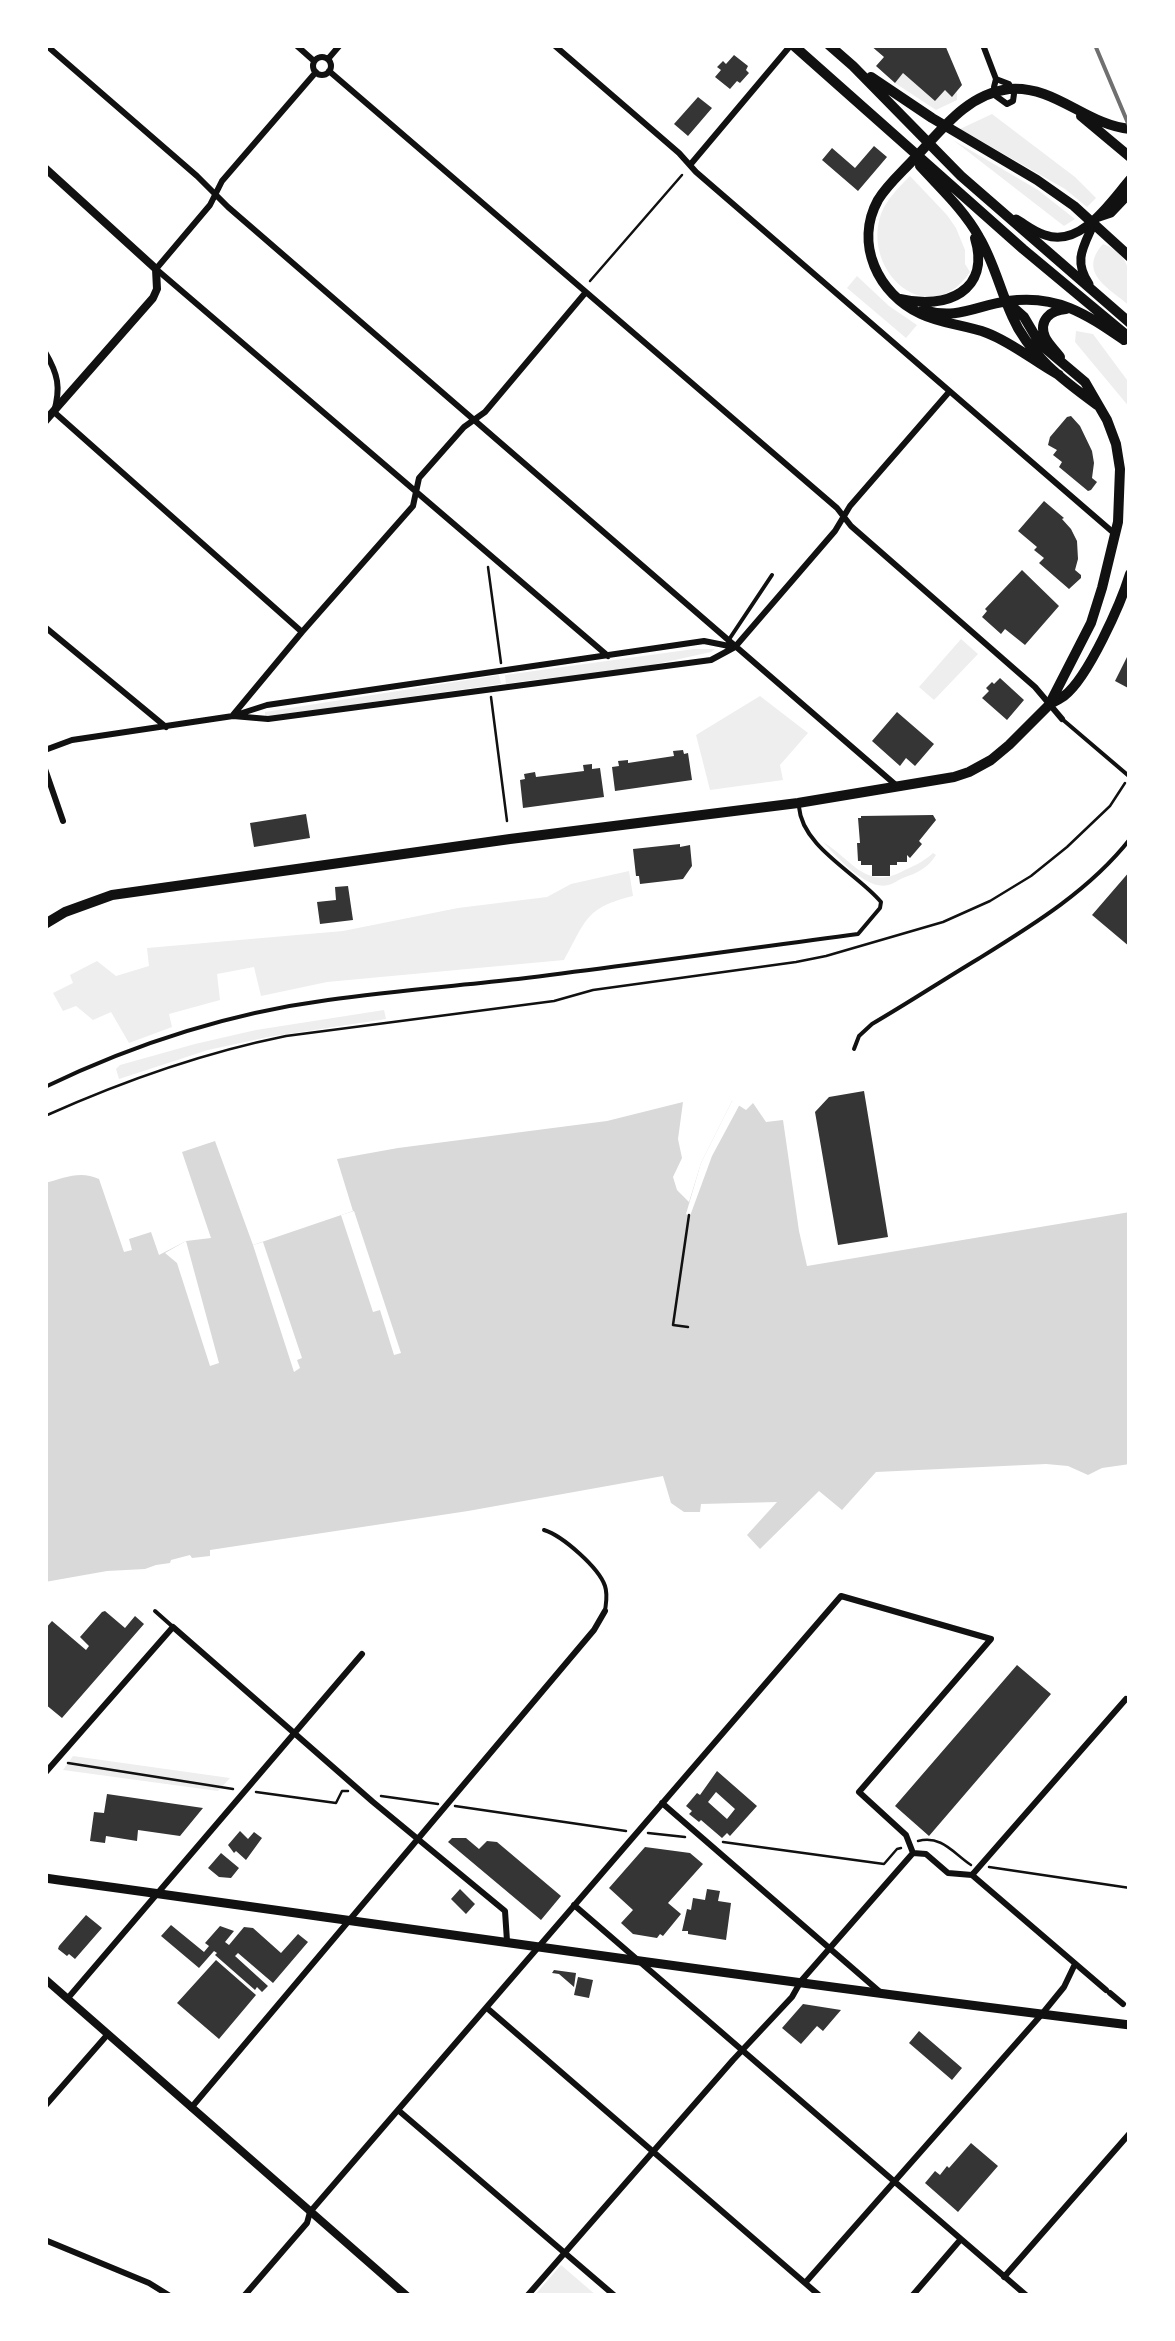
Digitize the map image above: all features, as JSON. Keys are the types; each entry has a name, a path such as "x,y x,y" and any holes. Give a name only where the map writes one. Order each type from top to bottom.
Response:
{"main road":[{"path":"792,45 1023,249 1126,332"},
{"path":"829,45 961,176 1101,298"},
{"path":"854,66 1062,197 1130,256"},
{"path":"1100,407 1059,375 1000,339 915,311 886,286 876,271 869,253 868,229 887,187 958,112 1000,91 1038,92 1102,122 1130,129"},
{"path":"1066,102 1130,158"},
{"path":"872,114 970,222 1022,336 1059,375"},
{"path":"990,202 1050,237 1072,234 1097,217 1130,179"},
{"path":"1126,332 1087,282 1080,263 1097,217 1111,213 1130,193"},
{"path":"900,299 940,302 966,288 978,259 970,222"},
{"path":"900,299 926,311 947,314 962,314 1006,301 1049,301 1126,332"},
{"path":"1006,301 1024,317 1040,344 1066,364"},
{"path":"1049,704 1090,623 1102,588 1116,535 1120,495 1120,470 1112,432 1085,382 1046,338 1044,321 1048,315 1057,310 1082,312"},
{"path":"45,924 65,912 112,895 798,803 969,772 991,760 1049,704 1067,694 1115,612 1130,574"},
{"path":"45,1878 641,1963 1130,2025"}],"street":[{"path":"46,45 898,786"},
{"path":"296,45 314,61"},
{"path":"328,59 340,45"},
{"path":"554,45 1116,535"},
{"path":"690,165 792,45"},
{"path":"984,45 996,79"},
{"path":"314,61 328,59"},
{"path":"328,59 329,71"},
{"path":"314,61 316,72 329,71"},
{"path":"329,71 837,508 850,526 1036,688 1062,720"},
{"path":"45,421 153,298 156,269 210,205 222,181 316,72"},
{"path":"45,168 156,269 608,656"},
{"path":"233,716 414,506 419,478 464,427 485,412 586,292"},
{"path":"45,352 55,369 59,394 54,412"},
{"path":"233,716 268,719 711,660 735,647 948,392"},
{"path":"54,412 302,632"},
{"path":"45,627 166,727"},
{"path":"45,750 72,740 233,716 267,705 704,641 735,647"},
{"path":"45,769 63,821"},
{"path":"244,2296 307,2223 310,2212 841,1596 991,1640 858,1792 906,1835 913,1852"},
{"path":"190,2108 419,1840 606,1611"},
{"path":"45,1773 173,1627 505,1911 506,1941"},
{"path":"68,1998 362,1654"},
{"path":"972,1876 1126,1699"},
{"path":"662,1803 880,1992"},
{"path":"913,1852 926,1854 948,1872 972,1876 1122,2004"},
{"path":"527,2296 781,2009 913,1852"},
{"path":"573,1904 1027,2296"},
{"path":"805,2283 1042,2014 1064,1987 1075,1964"},
{"path":"45,1978 407,2296"},
{"path":"487,2008 820,2296"},
{"path":"45,2106 108,2034"},
{"path":"398,2110 616,2296"},
{"path":"1004,2277 1130,2133"},
{"path":"914,2295 961,2239"},
{"path":"45,2240 149,2283 170,2296"}],"lane":[{"path":"728,641 772,575"},
{"path":"1062,720 1130,777"},
{"path":"45,1087 100,1062 186,1032 326,1000 858,934 881,902 823,850 800,818 798,803"},
{"path":"854,1049 858,1036 872,1024 1005,943 1078,893 1114,860 1130,839"},
{"path":"544,1530 566,1542 600,1576 607,1591 606,1611"},
{"path":"155,1611 173,1627"}],"path":[{"path":"590,282 682,175"},
{"path":"487,566 501,664"},
{"path":"491,697 507,821"},
{"path":"45,1116 124,1082 244,1045 796,962 943,922 990,901 1030,876 1084,832 1123,788"},
{"path":"688,1327 673,1326 689,1215"},
{"path":"67,1763 228,1788"},
{"path":"266,1794 336,1803 342,1791 355,1792"},
{"path":"376,1795 439,1804"},
{"path":"457,1806 622,1830"},
{"path":"645,1833 691,1838"},
{"path":"919,1840 940,1841 969,1863"},
{"path":"721,1842 884,1864 902,1848"},
{"path":"994,1868 1130,1888"}],"shaded area":[{"path":"903,73 935,101 945,90 952,96 957,92 957,100 936,110 895,83"},
{"path":"992,114 1075,177 1096,198 1087,207 1065,189 960,129"},
{"path":"953,140 1038,190 1075,219 1064,226"},
{"path":"910,176 956,228 970,272 954,289 936,296 919,295 903,287 890,274 881,256 877,236 881,214"},
{"path":"1103,244 1125,262 1130,277 1130,306 1105,286 1095,272 1093,263"},
{"path":"857,276 917,325 906,338 847,288"},
{"path":"1076,331 1093,334 1130,384 1130,408 1075,342"},
{"path":"961,639 978,654 934,700 919,687"},
{"path":"715,649 629,669 506,684 505,675"},
{"path":"499,675 501,684 265,717 265,712"},
{"path":"760,696 808,733 780,765 783,780 710,790 696,735"},
{"path":"823,842 858,869 877,877 899,873 933,853 936,855 917,872 880,885 853,871"},
{"path":"629,871 633,896 605,905 589,917 564,960 327,982 261,996 254,967 217,974 220,1000 169,1014 172,1027 129,1043 111,1012 93,1020 76,1006 63,1011 53,993 73,983 70,975 97,961 116,976 149,966 147,948 343,931 458,908 547,897 571,884"},
{"path":"384,1010 386,1019 208,1050 119,1079 116,1069 256,1030"},
{"path":"732,1101 746,1110 753,1103 766,1122 783,1120 807,1266 1130,1212 1130,1464 1102,1468 1088,1475 1068,1466 1046,1464 876,1472 842,1510 819,1491 760,1549 747,1535 777,1502 701,1504 700,1512 684,1512 671,1503 663,1476 468,1511 210,1550 210,1556 190,1555 145,1569 45,1582 45,1183 79,1175 99,1179 124,1252 132,1250 129,1239 151,1232 159,1255 186,1241 211,1238 182,1152 215,1141 253,1245 353,1211 337,1159 607,1121 683,1102 678,1139 682,1158 673,1177 677,1190 689,1202 701,1163"},
{"path":"73,1756 230,1778 218,1791 63,1770"},
{"path":"561,2265 597,2296 534,2296"}],"pier":[{"path":"732,1101 740,1104 712,1156 690,1216 686,1214 701,1163"},
{"path":"354,1211 401,1353 394,1355 380,1310 373,1312 341,1215"},
{"path":"186,1241 219,1363 210,1366 177,1263 165,1253"},
{"path":"263,1242 302,1358 297,1360 300,1368 294,1372 253,1245"}],"building":[{"path":"870,45 945,45 962,85 952,97 945,90 935,101 903,73 895,83 876,66 884,57"},
{"path":"734,55 748,66 749,73 730,89 715,77 721,70 717,67"},
{"path":"698,97 712,108 688,136 674,124"},
{"path":"874,146 887,157 858,191 822,160 832,148 855,168"},
{"path":"1071,416 1092,451 1092,478 1097,482 1088,491 1059,467 1062,462 1053,455 1057,450 1048,445 1050,437"},
{"path":"1044,501 1064,518 1077,541 1075,570 1081,578 1069,589 1039,563 1044,558 1034,550 1037,547 1018,531"},
{"path":"1022,570 1059,606 1025,645 1005,629 1001,634 982,617"},
{"path":"1130,651 1130,689 1115,681"},
{"path":"1000,678 1024,700 1007,720 982,698 989,691 986,688"},
{"path":"897,712 934,744 915,766 906,758 900,766 872,741"},
{"path":"673,751 688,753 692,780 615,791 612,767 619,766 618,761 674,756"},
{"path":"592,764 592,769 600,768 604,797 523,808 520,780 525,779 524,774 535,772 536,777 584,771 583,765"},
{"path":"306,814 310,838 254,847 250,823"},
{"path":"933,815 936,820 919,841 922,844 910,858 907,855 907,862 890,865 890,876 872,876 872,865 861,865 858,861 861,816"},
{"path":"690,845 692,866 683,879 640,884 633,849"},
{"path":"1130,871 1130,947 1092,915"},
{"path":"348,886 353,920 320,924 317,902 336,900 335,887"},
{"path":"864,1091 888,1237 838,1245 815,1112 829,1097"},
{"path":"105,1611 125,1628 135,1616 144,1624 62,1718 45,1704 45,1629 52,1621 86,1650 89,1646 80,1637"},
{"path":"1017,1665 1051,1694 929,1836 895,1806"},
{"path":"717,1771 757,1806 730,1836 727,1833 722,1838 689,1814 692,1811 686,1806 697,1793 700,1795","holes":["716,1792 735,1809 727,1819 708,1802"]},
{"path":"107,1794 203,1808 180,1836 138,1830 137,1841 106,1836 105,1843 90,1841 94,1812 104,1813"},
{"path":"240,1831 248,1839 254,1832 262,1838 246,1860 228,1845"},
{"path":"452,1838 466,1838 479,1849 487,1841 497,1842 561,1896 541,1920 448,1842"},
{"path":"645,1847 690,1853 703,1864 668,1903 681,1914 657,1938 633,1934 621,1923 633,1910 609,1888"},
{"path":"221,1853 239,1868 231,1878 219,1877 208,1868"},
{"path":"460,1889 475,1904 466,1914 451,1899"},
{"path":"707,1889 720,1891 718,1901 731,1903 726,1940 682,1931 693,1898 705,1900"},
{"path":"86,1915 102,1928 75,1959 58,1949"},
{"path":"171,1925 204,1952 209,1946 205,1943 220,1926 234,1931 225,1942 229,1945 244,1927 253,1928 281,1953 298,1934 308,1942 273,1983 238,1953 235,1956 268,1986 262,1992 257,1987 255,1990 214,1951 199,1968 161,1936"},
{"path":"216,1960 256,1995 219,2039 177,2003"},
{"path":"552,1973 576,1973 574,1987"},
{"path":"578,1977 593,1980 589,1998 574,1995"},
{"path":"803,2004 841,2010 823,2031 817,2026 801,2044 782,2028"},
{"path":"919,2031 962,2068 952,2080 909,2043"},
{"path":"971,2143 998,2166 958,2212 925,2183 935,2171 940,2175 949,2168"}],"railway":[{"path":"1095,45 1130,128"}]}
